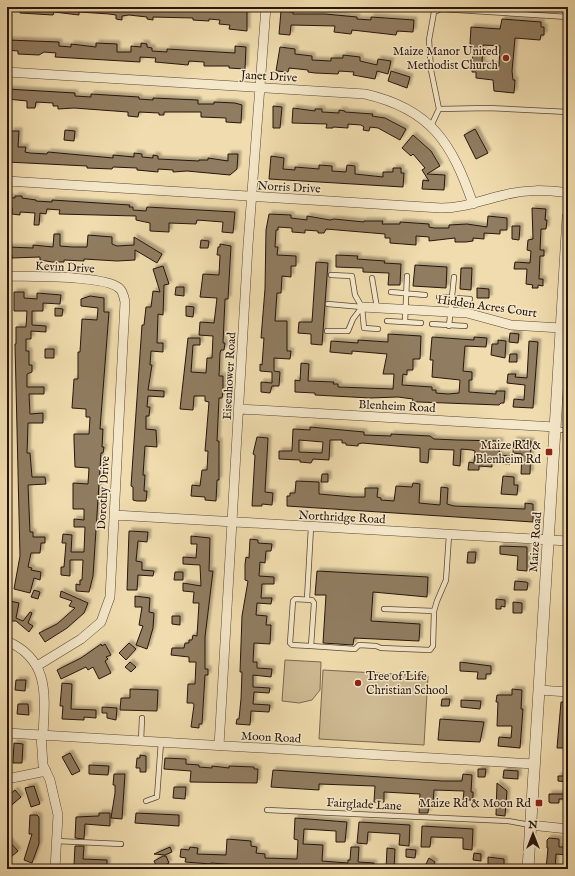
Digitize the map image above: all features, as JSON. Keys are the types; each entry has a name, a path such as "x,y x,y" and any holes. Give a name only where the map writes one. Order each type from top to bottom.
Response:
{"street":[{"name":"Eisenhower Road","path":"219,746 251,196 266,7"},
{"name":"Janet Drive","path":"7,72 365,94 384,98 404,107 431,126 439,134 457,162 473,204"},
{"name":"Norris Drive","path":"7,181 441,208 457,208 521,191 537,190 568,193"},
{"name":"Maize Road","path":"528,869 555,428 564,357 561,328 568,217"},
{"name":"Kevin Drive","path":"7,276 102,281 120,288"},
{"name":"Dorothy Drive","path":"37,666 82,639 101,622 110,597 125,309 124,294 120,288"},
{"name":"Hidden Acres Court","path":"362,307 450,312 476,315 511,325 561,328"},
{"name":"Blenheim Road","path":"239,409 555,428"},
{"name":"Northridge Road","path":"114,515 568,541"},
{"path":"7,641 16,645 28,654 37,666 44,684 45,697 42,735 43,765 50,780 58,815 55,869"},
{"path":"539,690 568,692"},
{"name":"Moon Road","path":"7,733 534,764"},
{"path":"7,779 46,771"},
{"path":"530,825 568,829"}],"lane":[{"path":"431,126 439,109 431,70 429,40 434,12 441,9 568,17"},
{"path":"439,109 488,108 568,112"},
{"path":"331,275 352,276 355,295 362,307 364,328 378,329"},
{"path":"405,322 407,276"},
{"path":"449,326 454,277"},
{"path":"372,278 377,308"},
{"path":"391,292 425,295"},
{"path":"439,296 470,299"},
{"path":"328,304 362,307"},
{"path":"327,331 348,331 353,319 362,307"},
{"path":"386,321 422,323"},
{"path":"432,324 465,326"},
{"path":"555,428 568,430"},
{"path":"307,599 311,527"},
{"path":"311,646 314,603 312,600 295,599 293,601 290,643 292,645 355,649 360,645 376,646 381,648 430,650 433,646 434,612 436,601 446,580 449,535"},
{"path":"384,609 434,612"},
{"path":"141,741 142,718"},
{"path":"146,801 157,797 161,742"},
{"name":"Fairglade Lane","path":"267,810 508,821 530,825"},
{"path":"56,840 121,844"}],"shaded area":[{"path":"285,660 321,662 320,690 312,700 299,703 282,701"},
{"path":"323,670 428,676 424,745 319,739"}],"building":[{"path":"20,7 197,7 219,9 220,7 247,9 247,31 229,29 230,25 219,24 220,20 209,19 209,21 193,20 193,18 153,17 153,20 147,19 147,17 129,15 122,16 122,20 116,19 116,15 109,14 79,12 79,15 54,12 53,15 20,13"},
{"path":"281,11 293,12 293,14 325,14 371,20 371,17 414,20 413,32 397,31 396,35 352,30 351,34 334,32 335,26 291,25 290,35 279,34"},
{"name":"Maize Manor United Methodist Church","path":"502,19 541,22 541,27 544,27 544,35 541,35 540,40 515,38 512,71 513,80 515,80 514,93 494,91 493,80 476,78 476,72 472,72 473,45 470,44 471,27 500,29","holes":["483,45 500,46 499,66 482,64"]},
{"path":"7,40 59,42 59,46 71,47 71,44 96,47 96,43 117,44 117,52 131,52 131,46 141,47 141,43 147,44 147,47 152,48 152,51 167,52 167,49 235,53 235,46 246,47 245,69 229,68 229,66 204,66 204,62 189,61 188,65 155,62 156,58 140,57 140,62 55,57 56,53 44,52 39,55 18,54 18,51 7,50"},
{"path":"280,47 295,49 295,54 312,56 312,60 331,61 331,58 343,58 343,55 360,57 360,61 377,65 378,59 391,61 388,74 377,71 375,79 353,75 354,72 339,71 338,74 315,73 308,72 308,70 289,68 288,72 276,71"},
{"path":"391,71 410,77 407,88 388,81"},
{"path":"7,89 75,93 75,96 91,97 91,94 139,97 139,99 153,100 153,98 198,100 198,104 214,104 214,102 235,103 242,105 241,123 226,122 226,118 201,117 201,112 164,112 164,115 159,115 159,113 139,112 138,117 128,116 128,112 74,108 58,109 58,106 53,106 53,103 36,102 35,108 27,108 27,101 7,99"},
{"path":"273,106 282,107 280,128 273,128"},
{"path":"293,108 315,111 315,109 322,109 322,112 339,113 339,110 345,112 373,114 372,116 385,118 406,129 400,140 378,128 370,127 369,131 363,130 364,127 361,125 348,124 348,128 326,128 327,124 292,123"},
{"path":"475,129 488,153 476,159 464,135"},
{"path":"65,130 75,131 74,141 64,140"},
{"path":"11,131 19,131 18,147 26,147 25,152 30,153 47,154 48,152 113,158 113,155 134,157 134,153 142,154 142,157 153,158 153,155 158,156 158,159 199,161 208,160 208,158 228,161 228,154 238,154 237,169 230,175 187,171 173,172 173,170 158,169 158,172 137,170 137,168 87,168 87,166 7,162 7,149 10,149"},
{"path":"413,135 431,151 440,166 427,174 445,175 444,190 422,189 423,180 429,181 422,170 425,168 413,154 411,156 402,148"},
{"path":"271,156 284,158 283,169 295,170 295,167 319,169 319,165 332,166 332,171 346,172 347,165 355,166 355,174 383,177 383,172 393,172 393,168 401,168 401,173 404,173 403,187 269,179"},
{"path":"15,196 22,196 22,198 36,201 52,202 52,200 130,205 129,207 133,207 133,210 146,211 147,207 235,212 233,233 222,232 223,222 197,220 196,224 169,223 169,232 150,231 150,223 136,220 136,216 59,214 60,210 47,209 46,214 40,213 39,225 34,225 35,213 20,212 20,215 12,214 12,208 7,208 7,197 15,198"},
{"path":"532,208 546,209 545,220 547,220 546,229 541,229 540,250 544,250 544,256 540,256 539,279 543,279 543,286 538,285 538,288 532,288 533,285 526,284 527,269 514,269 515,262 530,263 531,251 527,250 528,240 533,239"},
{"path":"269,214 291,215 291,218 307,220 307,216 330,220 334,219 364,222 383,221 382,224 400,224 400,222 429,224 429,227 434,228 449,228 449,225 467,224 487,227 488,216 507,218 507,230 500,230 500,234 484,233 484,239 473,238 473,241 466,242 455,242 455,238 429,241 429,237 416,236 416,245 390,243 390,238 385,238 385,234 326,229 324,233 305,230 305,233 292,232 292,228 278,227 278,230 276,230 275,247 278,247 277,255 296,256 296,266 291,266 291,277 282,276 281,293 277,293 275,321 287,321 287,351 291,351 290,359 274,358 274,371 280,372 279,386 272,386 270,393 261,392 261,382 272,383 272,372 260,371 260,364 262,365 264,338 261,338 265,289 266,230"},
{"path":"512,226 520,226 519,240 512,239"},
{"path":"54,234 60,234 60,246 72,247 87,247 88,235 112,237 112,244 117,246 134,245 134,237 162,254 157,263 135,250 135,260 117,261 84,259 84,261 64,260 64,262 52,262 40,260 40,257 12,258 12,255 7,255 7,247 33,248 33,245 53,247"},
{"path":"201,240 209,241 208,248 200,248"},
{"path":"220,244 231,246 228,299 225,299 223,343 225,343 224,350 221,350 220,353 219,376 223,376 223,392 222,398 219,398 217,441 219,441 219,480 217,480 216,501 205,500 205,497 191,496 192,485 200,486 202,470 207,470 208,451 205,451 209,402 205,401 205,396 194,396 193,410 180,409 188,338 200,338 200,345 193,345 191,372 206,373 207,358 212,358 213,336 199,335 200,322 214,323 217,298 200,297 203,274 219,275 220,255 217,255"},
{"path":"336,255 358,256 357,259 401,264 400,285 388,285 389,273 363,272 363,268 336,267"},
{"path":"316,262 328,263 322,345 311,344 311,334 298,333 299,322 312,322"},
{"path":"415,265 447,267 446,288 413,286"},
{"path":"163,266 169,284 164,285 163,315 158,314 157,343 163,343 163,352 151,351 150,365 152,365 148,390 164,391 164,397 148,396 147,407 150,407 149,416 146,416 146,429 156,430 157,447 145,446 143,475 145,475 144,491 147,491 146,501 137,501 133,500 133,487 131,486 142,325 144,325 146,307 151,307 153,291 160,292 153,269"},
{"path":"461,268 472,268 471,290 460,289"},
{"path":"176,287 184,287 184,296 175,295"},
{"path":"477,288 489,289 489,298 477,298"},
{"path":"14,292 24,292 24,298 37,299 37,293 61,295 60,304 43,303 43,311 32,311 32,325 46,326 46,332 31,331 31,339 26,339 26,351 29,351 29,365 32,365 32,372 27,374 27,387 44,387 44,394 29,394 30,414 43,413 43,423 28,423 27,453 30,453 32,477 45,477 46,484 28,485 30,532 33,532 33,537 45,537 45,543 41,543 40,553 31,553 28,567 32,568 31,570 41,572 40,580 34,578 30,593 14,589 20,556 15,344 16,327 26,327 27,311 14,311"},
{"path":"90,296 104,298 104,312 109,312 100,429 103,429 102,447 104,447 103,453 101,453 93,576 89,592 76,591 76,584 80,585 80,580 82,580 83,560 70,560 70,576 61,575 61,567 64,567 66,543 62,543 63,534 72,535 71,552 84,552 85,527 74,527 74,519 84,520 84,509 73,509 73,483 88,484 89,468 75,467 74,434 89,434 90,417 86,417 86,409 72,408 74,379 78,379 78,352 80,352 82,319 97,320 98,308 81,306 81,299"},
{"path":"186,306 194,307 193,317 186,316"},
{"path":"55,308 63,309 62,316 55,316"},
{"path":"510,333 519,334 518,343 509,342"},
{"path":"388,334 421,336 420,359 413,359 413,370 407,370 407,375 403,374 402,385 432,387 432,390 436,390 436,393 448,394 459,393 460,380 432,377 433,360 430,360 432,337 474,340 474,337 487,338 486,347 465,346 463,371 472,372 472,380 469,380 469,392 496,394 496,391 505,391 504,403 499,405 412,402 413,399 398,397 370,398 315,395 315,393 295,392 295,380 300,381 301,363 309,364 308,381 334,382 333,384 338,384 338,387 393,389 394,374 383,374 387,354 352,351 352,354 330,352 331,341 358,343 358,340 388,342"},
{"path":"498,340 506,341 505,358 491,355 492,344 498,344"},
{"path":"529,341 538,342 533,408 513,407 514,399 524,400 525,385 507,383 508,374 516,374 515,377 527,378"},
{"path":"45,349 54,349 54,358 45,358"},
{"path":"510,354 517,354 517,362 509,362"},
{"path":"310,427 364,432 364,435 391,436 391,434 430,436 434,439 500,441 499,455 511,456 510,464 492,463 492,467 479,466 479,470 468,470 469,462 474,463 475,451 472,450 461,449 460,466 453,465 454,450 429,449 428,463 420,462 420,448 362,443 358,444 358,446 346,445 346,443 342,443 342,440 330,440 329,460 313,459 311,463 300,462 300,460 279,459 279,451 292,451 293,429 310,430","holes":["299,440 323,442 322,453 299,452"]},
{"path":"257,437 268,438 265,492 273,493 272,505 262,504 262,506 252,506 255,455 253,454"},
{"path":"514,440 531,441 530,474 521,474 522,454 513,453"},
{"path":"322,474 328,474 328,482 321,482"},
{"path":"503,476 514,477 514,485 518,485 517,495 501,494"},
{"path":"296,481 319,482 319,494 353,497 365,497 365,488 378,488 377,497 381,498 381,500 394,501 396,486 412,487 413,483 420,484 419,503 440,505 441,487 448,488 447,504 454,506 525,509 525,503 533,504 533,522 287,506 287,496 290,496 290,493 295,493"},
{"path":"129,531 148,532 147,542 138,541 136,561 142,562 142,570 154,571 153,576 138,575 137,590 127,590"},
{"path":"191,536 210,538 209,571 213,571 205,637 205,669 208,669 208,675 205,675 202,724 199,724 199,728 191,727 194,705 193,703 187,703 188,684 195,684 196,662 189,662 189,657 171,655 172,648 184,648 185,643 189,643 189,640 192,640 193,635 197,636 199,603 193,603 194,592 183,591 183,583 201,586 200,565 183,564 183,557 196,558 197,544 191,544"},
{"path":"250,539 258,540 258,543 272,544 271,551 266,551 265,563 260,562 259,576 274,577 274,584 262,584 261,598 272,598 271,604 257,603 256,615 267,616 266,625 271,625 270,644 254,643 253,662 257,662 257,668 272,669 271,677 253,675 253,687 270,688 269,693 254,692 253,704 270,705 269,712 251,711 250,725 236,724 237,719 239,719 241,699 242,672 240,672 242,616 248,581 245,580 245,564 246,557 249,558"},
{"path":"500,546 527,547 527,571 517,570 518,556 500,554"},
{"path":"468,552 476,552 475,563 467,563"},
{"path":"317,571 428,577 427,597 373,592 371,621 420,624 419,641 354,638 353,645 323,643 326,595 315,595"},
{"path":"175,572 183,572 183,580 174,580"},
{"path":"515,581 528,583 527,590 514,590"},
{"path":"34,590 40,592 38,599 31,597"},
{"path":"61,591 88,603 84,613 67,628 45,642 39,633 57,624 75,608 69,606 72,601 60,597"},
{"path":"135,596 150,598 149,612 154,613 153,628 147,649 136,645 143,626 139,625 142,607 135,607"},
{"path":"496,599 505,600 505,607 501,606 501,609 496,609"},
{"path":"10,601 19,603 16,618 23,621 30,612 32,613 28,623 33,626 29,632 16,621 7,621"},
{"path":"513,602 522,603 522,613 513,613"},
{"path":"172,616 180,616 180,625 172,624"},
{"path":"129,643 136,649 126,660 119,653"},
{"path":"101,644 102,646 105,644 111,655 106,657 108,659 105,661 111,673 99,679 93,667 88,670 86,667 61,679 57,670 81,658"},
{"path":"130,662 136,667 131,672 125,667"},
{"path":"460,662 491,666 491,674 486,674 486,679 477,679 478,672 460,671"},
{"path":"16,680 26,680 25,691 15,690"},
{"path":"62,683 72,684 71,709 96,710 96,718 84,717 84,720 62,719 63,706 60,706"},
{"path":"130,689 158,690 157,711 120,710 121,698 130,698"},
{"path":"512,689 522,690 521,709 523,709 520,748 498,746 499,737 511,738 512,726 497,726 497,695 512,695"},
{"path":"442,699 450,699 449,706 441,706"},
{"path":"461,700 481,701 480,709 461,707"},
{"path":"561,702 568,703 568,748 557,748"},
{"path":"18,704 28,704 29,715 17,714"},
{"path":"102,707 117,708 116,720 107,718 107,713 102,713"},
{"path":"440,719 484,722 480,742 438,740"},
{"path":"14,743 23,744 22,763 13,763"},
{"path":"70,753 80,771 72,775 62,757"},
{"path":"140,755 146,756 146,772 140,772 140,768 136,768 137,758 140,758"},
{"path":"165,758 186,759 186,764 199,765 199,767 254,767 254,769 258,769 257,783 190,782 191,771 164,769"},
{"path":"89,765 109,766 108,775 89,774"},
{"path":"478,769 486,769 485,777 478,777"},
{"path":"273,770 442,781 462,781 463,774 472,775 471,792 473,792 473,800 463,800 464,791 434,790 433,803 429,803 428,813 419,813 420,794 384,792 384,802 374,802 375,786 319,784 319,790 271,787"},
{"path":"504,770 518,771 518,779 503,778"},
{"path":"114,774 125,774 122,819 111,818 115,793 115,785 113,785"},
{"path":"558,776 568,776 568,782 558,781"},
{"path":"497,783 507,791 505,816 496,815"},
{"path":"34,786 40,804 31,807 25,788"},
{"path":"174,787 186,787 185,799 173,798"},
{"path":"15,790 21,797 7,809 7,797"},
{"path":"549,794 568,794 568,799 559,799 559,803 551,803 549,802"},
{"path":"99,813 110,813 110,826 85,824 84,839 75,838 76,817 99,816"},
{"path":"136,813 179,815 179,826 135,823"},
{"path":"30,815 37,815 39,817 39,844 32,863 24,860 32,834 29,834"},
{"path":"295,818 347,822 345,842 336,842 336,831 304,829 303,844 323,845 322,861 348,863 348,860 350,860 351,847 359,847 358,862 374,863 373,869 309,869 211,864 185,862 186,858 180,857 181,849 189,850 190,847 198,848 197,854 226,855 227,839 251,841 251,846 257,847 256,853 265,854 265,858 297,859 298,840 294,839"},
{"path":"359,822 410,825 409,846 399,845 400,834 368,832 367,844 357,843"},
{"path":"422,826 473,829 472,850 463,849 463,838 431,837 430,847 421,847"},
{"path":"549,838 559,839 559,847 568,847 568,855 556,854 555,869 546,869 548,848 547,840"},
{"path":"7,839 18,851 11,857 7,853"},
{"path":"75,846 84,846 83,859 107,860 107,869 87,868 87,866 74,865"},
{"path":"170,847 172,852 165,855 154,854"},
{"path":"387,848 395,849 394,869 386,869"},
{"path":"406,849 416,850 415,858 406,857"},
{"path":"474,853 481,854 481,861 473,860"},
{"path":"166,856 169,863 158,869 154,861"},
{"path":"488,857 504,859 504,867 488,866"},
{"path":"429,858 435,862 431,869 426,869 426,864"}],"place":[{"name":"Maize Manor United Methodist Church","path":"506,58"},
{"name":"Maize Rd & Blenheim Rd","path":"549,452"},
{"name":"Tree of Life Christian School","path":"358,683"},
{"name":"Maize Rd & Moon Rd","path":"539,803"}]}
